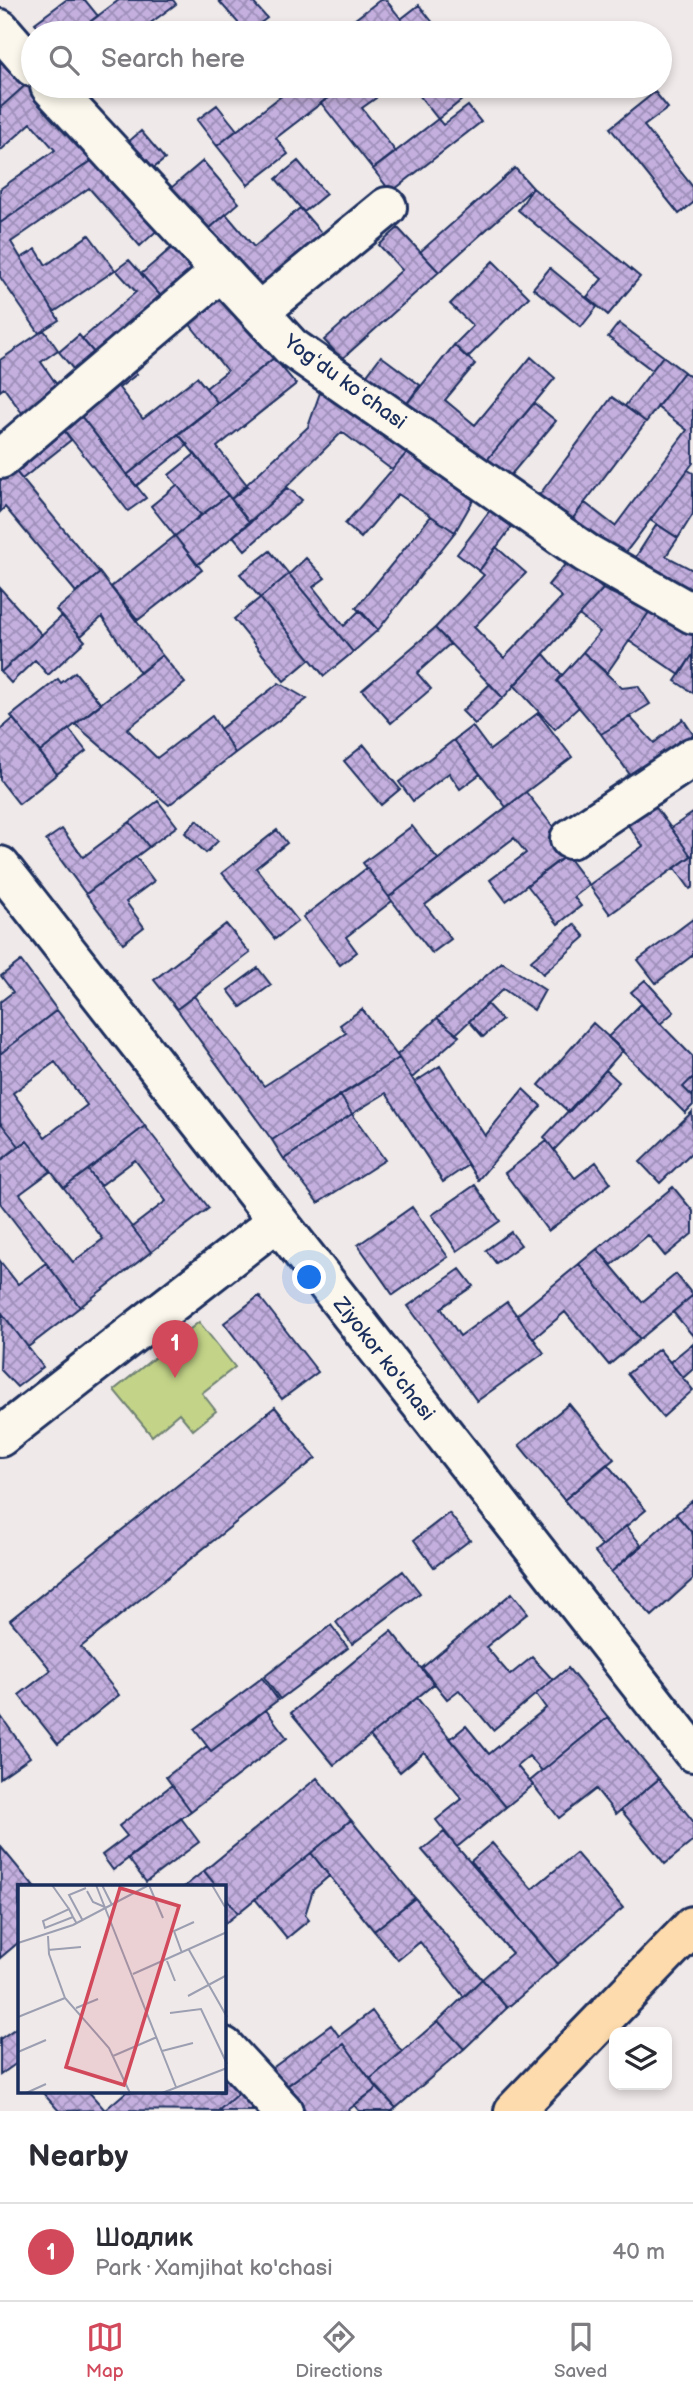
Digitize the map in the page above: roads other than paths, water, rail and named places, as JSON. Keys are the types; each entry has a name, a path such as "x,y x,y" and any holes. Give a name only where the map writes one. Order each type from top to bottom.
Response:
{"main road":[{"path":"514,2111 693,1926"}],"street":[{"path":"0,29 21,53"},
{"name":"Yogʻdu koʻchasi","path":"61,98 291,347 586,553 693,614"},
{"path":"259,312 387,207"},
{"path":"0,459 220,272"},
{"path":"570,839 693,757"},
{"name":"Ziyokor ko'chasi","path":"0,866 693,1752"},
{"path":"0,1437 276,1222"},
{"path":"226,2049 283,2111"}],"place":[{"name":"Шодлик","path":"175,1378"}]}
